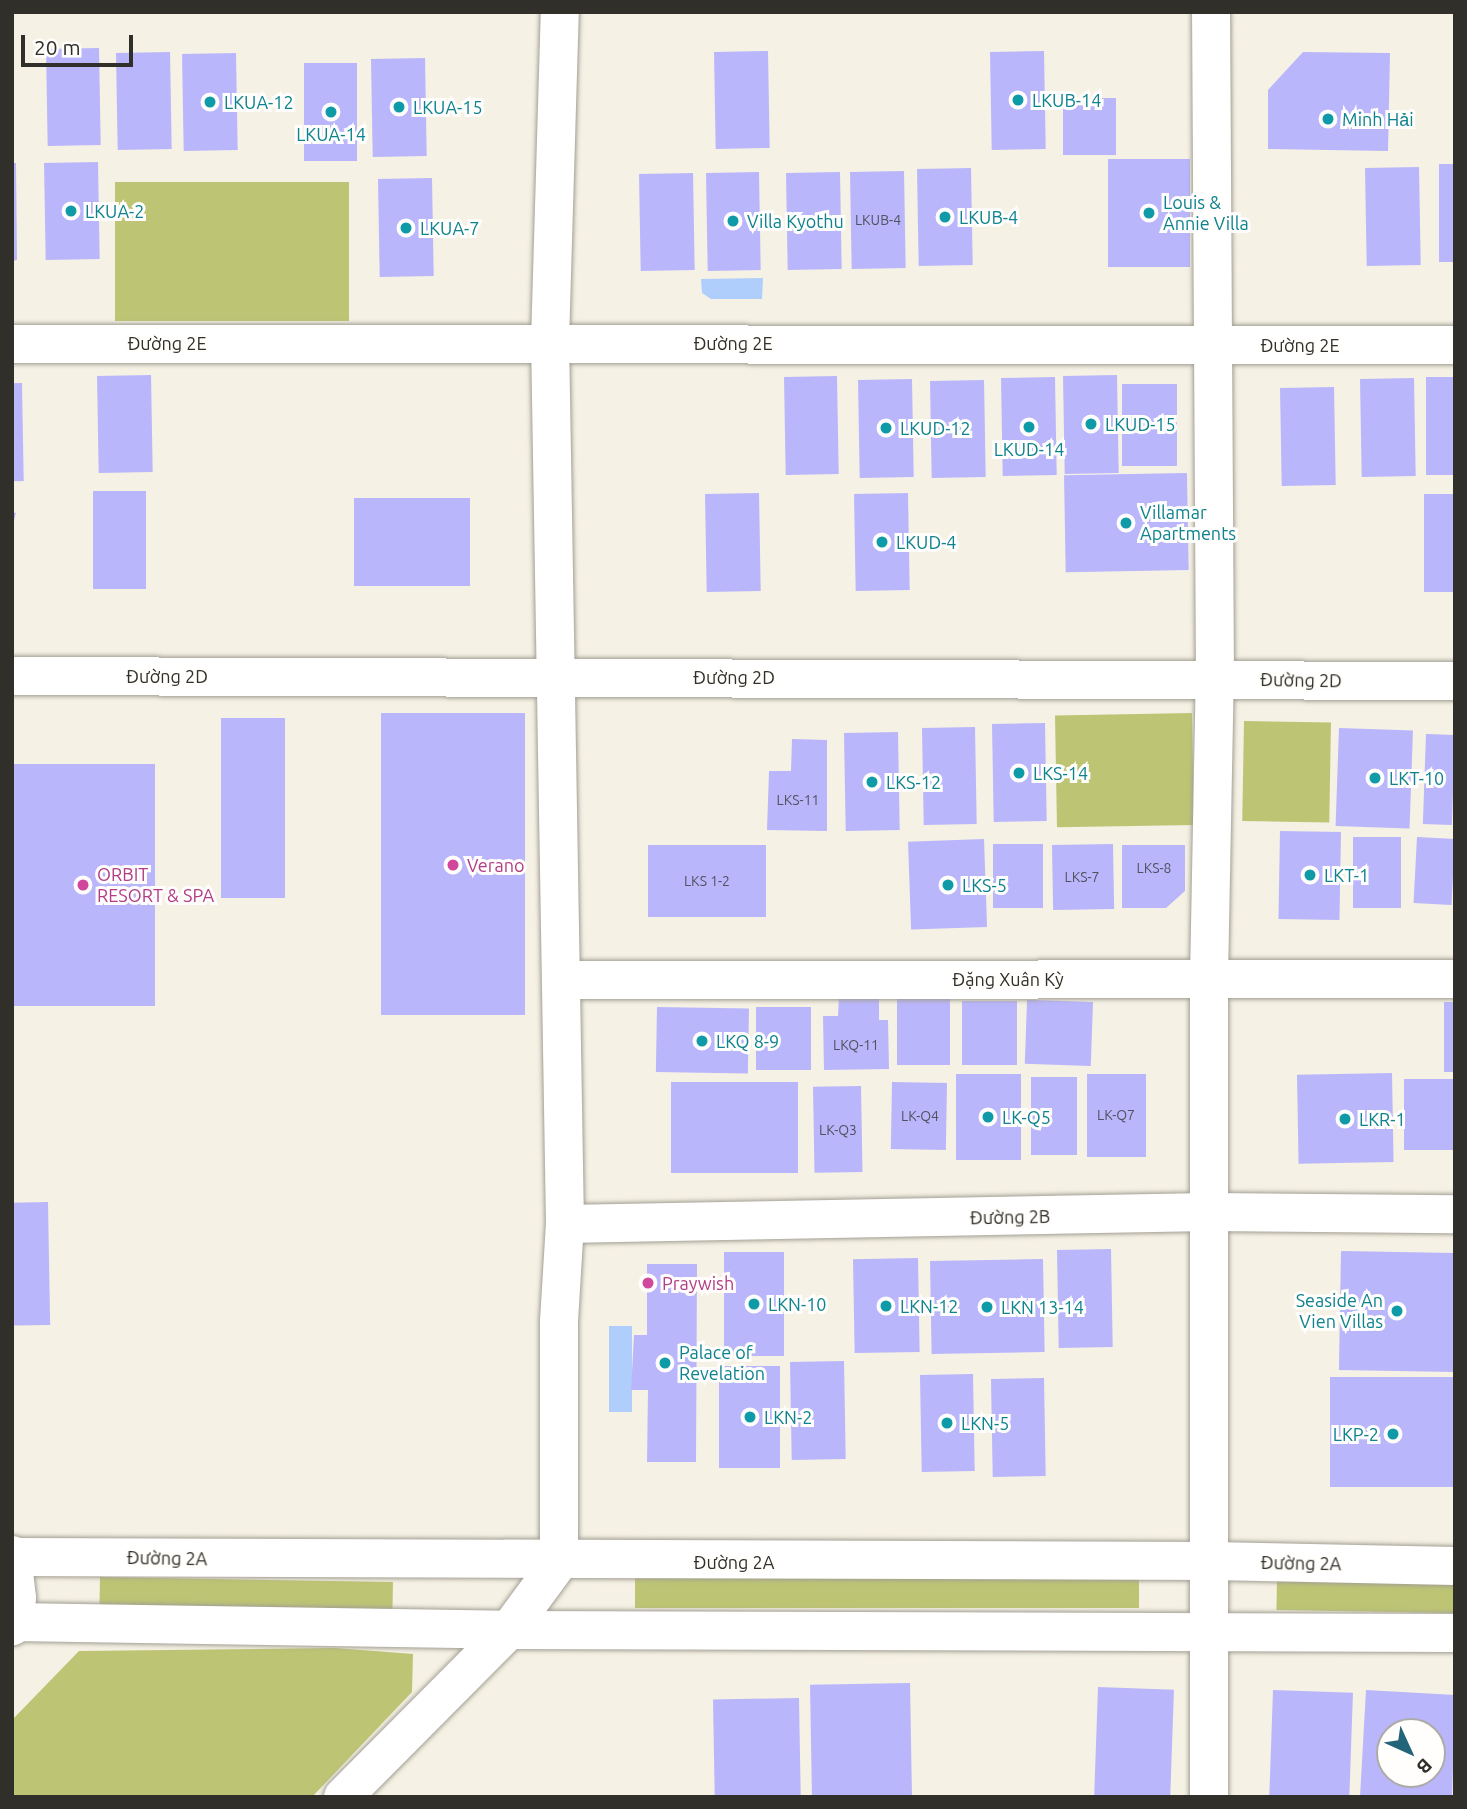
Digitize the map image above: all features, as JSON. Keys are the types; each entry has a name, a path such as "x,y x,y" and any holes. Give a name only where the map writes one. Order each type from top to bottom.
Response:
{"street":[{"path":"343,1797 509,1630 559,1562 559,1321 565,1224 550,342 560,12"},
{"path":"1209,1797 1212,1561 1209,979 1215,679 1216,345 1211,12"},
{"name":"Đường 2E","path":"12,344 550,342 1455,345"},
{"name":"Đường 2D","path":"12,676 1455,681"},
{"name":"Đặng Xuân Kỳ","path":"561,980 1455,979"},
{"name":"Đường 2B","path":"565,1224 1210,1212 1455,1214"},
{"path":"13,1556 17,1598 13,1624 509,1630 1212,1630 1455,1633"},
{"name":"Đường 2A","path":"13,1556 559,1562 1212,1561 1455,1566"}],"green space":[{"path":"115,182 349,182 349,321 115,321"},
{"path":"1192,713 1194,825 1057,827 1055,715"},
{"path":"1244,721 1331,723 1329,823 1242,821"},
{"path":"100,1577 393,1582 392,1610 100,1605"},
{"path":"635,1577 1139,1577 1139,1608 635,1608"},
{"path":"1277,1579 1455,1582 1454,1613 1276,1610"},
{"path":"335,1648 413,1654 412,1692 312,1797 12,1797 12,1720 79,1651"}],"water":[{"path":"763,278 762,299 711,299 702,293 701,279"},
{"path":"609,1326 632,1326 632,1412 609,1412"}],"building":[{"path":"99,48 101,145 48,146 46,49"},
{"path":"768,51 770,148 716,149 714,52"},
{"name":"LKUB-14","path":"1044,51 1046,149 992,150 990,52"},
{"path":"170,52 172,149 118,150 116,53"},
{"name":"Minh Hải","path":"1303,52 1390,53 1388,151 1268,149 1268,90"},
{"name":"LKUA-12","path":"236,53 238,150 184,151 182,54"},
{"name":"LKUA-15","path":"425,58 427,156 373,157 371,59"},
{"name":"LKUA-14","path":"304,63 357,63 357,161 304,161"},
{"path":"1063,98 1116,98 1116,155 1063,155"},
{"name":"Louis & Annie Villa","path":"1108,159 1190,159 1190,267 1108,267"},
{"name":"LKUA-2","path":"98,162 100,259 46,260 44,163"},
{"path":"12,163 16,163 17,260 12,261"},
{"path":"1439,164 1455,164 1455,262 1439,262"},
{"path":"1419,167 1421,265 1367,266 1365,168"},
{"name":"LKUB-4","path":"971,168 973,265 919,266 917,169"},
{"name":"LKUB-4","path":"904,171 906,268 852,269 850,172"},
{"name":"Villa Kyothu","path":"759,172 761,270 708,271 706,173"},
{"path":"840,172 842,269 788,270 786,173"},
{"path":"693,173 695,270 641,271 639,174"},
{"name":"LKUA-7","path":"432,178 434,276 380,277 378,179"},
{"path":"151,375 153,472 99,473 97,376"},
{"name":"LKUD-15","path":"1117,375 1119,473 1065,474 1063,376"},
{"path":"837,376 839,474 786,475 784,377"},
{"name":"LKUD-14","path":"1055,377 1057,475 1003,476 1001,378"},
{"path":"1426,377 1455,377 1455,475 1426,475"},
{"path":"1414,378 1416,476 1362,477 1360,379"},
{"name":"LKUD-12","path":"912,379 914,477 860,478 858,380"},
{"path":"984,380 986,477 932,478 930,381"},
{"path":"12,383 22,383 24,481 14,481"},
{"path":"1122,384 1177,384 1177,466 1122,466"},
{"path":"1334,387 1336,485 1282,486 1280,388"},
{"name":"Villamar Apartments","path":"1187,473 1189,570 1066,572 1064,475"},
{"path":"93,491 146,491 146,589 93,589"},
{"path":"759,493 761,591 707,592 705,494"},
{"name":"LKUD-4","path":"908,493 910,590 856,591 854,494"},
{"path":"1424,494 1455,494 1455,592 1424,592"},
{"path":"354,498 470,498 470,586 354,586"},
{"path":"12,512 16,513 12,529"},
{"name":"Verano","path":"381,713 525,713 525,1015 381,1015"},
{"path":"221,718 285,718 285,898 221,898"},
{"name":"LKS-14","path":"1045,723 1047,821 994,822 992,724"},
{"path":"975,727 977,824 924,825 922,728"},
{"name":"LKT-10","path":"1339,728 1413,731 1410,829 1336,826"},
{"name":"LKS-12","path":"898,732 900,830 846,831 844,733"},
{"path":"1426,734 1455,735 1452,825 1423,824"},
{"name":"LKS-11","path":"792,739 827,740 827,831 767,830 769,771 791,771"},
{"name":"ORBIT RESORT & SPA","path":"12,764 155,764 155,1006 12,1006"},
{"name":"LKT-1","path":"1280,831 1341,832 1339,920 1278,919"},
{"path":"1353,837 1401,837 1401,908 1353,908"},
{"path":"1417,837 1455,839 1451,905 1414,903"},
{"name":"LKS-5","path":"984,839 987,927 911,930 908,842"},
{"path":"993,844 1043,844 1043,908 993,908"},
{"name":"LKS-7","path":"1113,844 1114,909 1053,910 1052,845"},
{"path":"648,845 766,845 766,917 648,917"},
{"name":"LKS-8","path":"1122,845 1185,845 1185,891 1166,908 1122,908"},
{"name":"LKQ-11","path":"879,994 879,1020 888,1020 889,1069 824,1070 823,1016 838,1016 839,995"},
{"path":"897,997 950,997 950,1065 897,1065"},
{"path":"1027,1000 1093,1002 1091,1066 1025,1064"},
{"path":"962,1001 1017,1001 1017,1065 962,1065"},
{"path":"1444,1002 1455,1002 1455,1072 1444,1072"},
{"name":"LKQ 8-9","path":"657,1007 749,1009 748,1074 656,1072"},
{"path":"756,1007 811,1007 811,1070 756,1070"},
{"name":"LKR-1","path":"1392,1073 1394,1162 1299,1164 1297,1075"},
{"name":"LK-Q5","path":"956,1074 1021,1074 1021,1160 956,1160"},
{"name":"LK-Q7","path":"1087,1074 1146,1074 1146,1157 1087,1157"},
{"path":"1031,1077 1077,1077 1077,1155 1031,1155"},
{"path":"1404,1079 1454,1079 1454,1150 1404,1150"},
{"path":"671,1082 798,1082 798,1173 671,1173"},
{"name":"LK-Q4","path":"892,1082 947,1083 946,1150 891,1149"},
{"name":"LK-Q3","path":"861,1086 863,1172 815,1173 813,1087"},
{"path":"48,1202 50,1325 14,1326 12,1203"},
{"path":"1111,1249 1113,1347 1059,1348 1057,1250"},
{"name":"Seaside An Vien Villas","path":"1341,1251 1455,1253 1453,1372 1339,1370"},
{"name":"LKN-10","path":"724,1252 784,1252 784,1356 724,1356"},
{"name":"LKN-12","path":"918,1258 920,1352 855,1353 853,1259"},
{"name":"LKN 13-14","path":"1043,1259 1045,1352 932,1354 930,1261"},
{"name":"Palace of Revelation","path":"647,1264 697,1264 696,1462 647,1462 648,1390 631,1390 634,1335 647,1335"},
{"path":"844,1361 846,1459 792,1460 790,1362"},
{"name":"LKN-2","path":"719,1366 780,1366 780,1468 719,1468"},
{"name":"LKN-5","path":"973,1374 975,1471 922,1472 920,1375"},
{"name":"LKP-2","path":"1330,1377 1455,1377 1455,1487 1330,1487"},
{"path":"1044,1378 1046,1476 993,1477 991,1379"},
{"path":"910,1683 912,1797 812,1797 810,1685"},
{"path":"1098,1687 1174,1690 1170,1797 1094,1797"},
{"path":"1273,1690 1353,1693 1349,1797 1269,1797"},
{"path":"1366,1690 1455,1695 1452,1797 1360,1797"},
{"path":"799,1698 801,1797 715,1797 713,1700"}],"place":[{"name":"LKUB-14","path":"1018,100"},
{"name":"LKUA-12","path":"210,102"},
{"name":"LKUA-15","path":"399,107"},
{"name":"LKUA-14","path":"331,112"},
{"name":"Minh Hải","path":"1328,119"},
{"name":"LKUA-2","path":"71,211"},
{"name":"Louis & Annie Villa","path":"1149,213"},
{"name":"LKUB-4","path":"945,217"},
{"name":"Villa Kyothu","path":"733,221"},
{"name":"LKUA-7","path":"406,228"},
{"name":"LKUD-15","path":"1091,424"},
{"name":"LKUD-14","path":"1029,427"},
{"name":"LKUD-12","path":"886,428"},
{"name":"Villamar Apartments","path":"1126,523"},
{"name":"LKUD-4","path":"882,542"},
{"name":"LKS-14","path":"1019,773"},
{"name":"LKT-10","path":"1375,778"},
{"name":"LKS-12","path":"872,782"},
{"name":"Verano","path":"453,865"},
{"name":"LKT-1","path":"1310,875"},
{"name":"ORBIT RESORT & SPA","path":"83,885"},
{"name":"LKS-5","path":"948,885"},
{"name":"LKQ 8-9","path":"702,1041"},
{"name":"LK-Q5","path":"988,1117"},
{"name":"LKR-1","path":"1345,1119"},
{"name":"Praywish","path":"648,1283"},
{"name":"LKN-10","path":"754,1304"},
{"name":"LKN-12","path":"886,1306"},
{"name":"LKN 13-14","path":"987,1307"},
{"name":"Seaside An Vien Villas","path":"1397,1311"},
{"name":"Palace of Revelation","path":"665,1363"},
{"name":"LKN-2","path":"750,1417"},
{"name":"LKN-5","path":"947,1423"},
{"name":"LKP-2","path":"1393,1434"}]}
